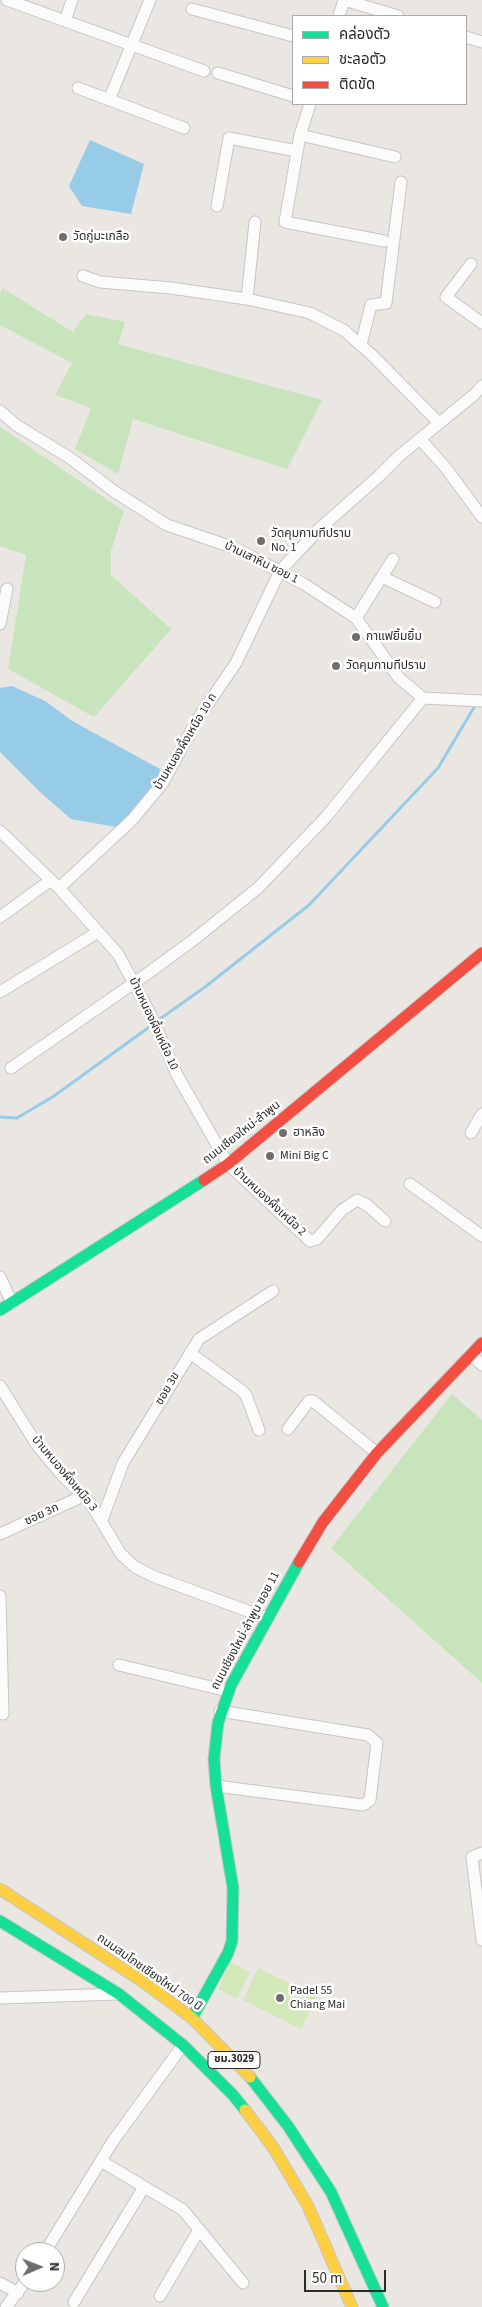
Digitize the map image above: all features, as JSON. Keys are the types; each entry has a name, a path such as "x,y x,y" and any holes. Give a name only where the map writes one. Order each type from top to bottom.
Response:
{"main road":[{"name":"ถนนเชียงใหม่-ลำพูน","path":"0,1310 228,1164 480,956"},
{"name":"ถนนเชียงใหม่-ลำพูน ซอย 11","path":"192,2018 228,1953 232,1941 232,1888 216,1786 214,1759 220,1711 228,1691 267,1618 323,1522 377,1453 482,1343"},
{"name":"ถนนสมโภชเชียงใหม่ 700 ปี","path":"0,1889 142,1981 192,2018 248,2074 288,2126 331,2192 383,2307"},
{"name":"ชม.3029","path":"0,1921 119,1994 183,2045 233,2095 272,2147 308,2206 352,2307"}],"street":[{"path":"7,0 204,71"},
{"path":"65,22 72,0"},
{"path":"109,100 150,0"},
{"path":"338,15 344,0 395,15"},
{"path":"192,8 292,36"},
{"path":"467,37 482,42"},
{"path":"218,73 292,96"},
{"path":"78,88 184,128"},
{"path":"310,105 300,136 285,222 384,241"},
{"path":"300,136 395,157"},
{"path":"217,206 229,138 297,151"},
{"path":"361,345 371,305 386,303 401,182"},
{"path":"247,299 254,222"},
{"path":"471,264 446,297 482,323"},
{"path":"82,276 100,282 171,288 247,299 310,313 345,331 419,400 439,423"},
{"name":"บ้านหนองผึ้งเหนือ 10 ก","path":"0,917 55,884 132,820 162,784 197,720 236,663 280,571 319,529 420,439 480,392"},
{"name":"บ้านเสาหิน ซอย 1","path":"0,412 16,425 70,458 115,492 167,524 235,548 280,571 356,618 399,678 423,698"},
{"path":"420,439 446,468 482,517"},
{"path":"356,618 393,559"},
{"path":"382,577 435,602"},
{"path":"0,624 7,589"},
{"path":"12,1068 135,983 192,941 258,888 326,817 423,698 482,701"},
{"name":"บ้านหนองผึ้งเหนือ 10","path":"0,831 55,884 118,954 152,1015 177,1075 228,1164"},
{"path":"0,992 98,932"},
{"path":"471,1133 482,1114"},
{"name":"บ้านหนองผึ้งเหนือ 2","path":"228,1164 310,1241 316,1239 342,1210 357,1200 367,1205 385,1221"},
{"path":"410,1184 482,1236"},
{"path":"0,1277 12,1303"},
{"name":"ซอย 3ข","path":"102,1520 122,1462 199,1339 273,1291"},
{"path":"190,1353 246,1395 259,1430"},
{"path":"471,1354 482,1364"},
{"name":"บ้านหนองผึ้งเหนือ 3","path":"0,1386 37,1445 61,1474 83,1496 102,1520 121,1554 135,1567 155,1578 267,1618"},
{"path":"288,1429 309,1402 314,1401 377,1453"},
{"name":"ซอย 3ก","path":"0,1534 83,1496"},
{"path":"0,1596 4,1714"},
{"path":"119,1665 228,1691"},
{"path":"216,1786 363,1805 370,1800 377,1743 368,1735 220,1711"},
{"path":"482,1853 472,1857 482,1940"},
{"path":"0,1998 119,1994"},
{"path":"51,2242 101,2161 183,2045"},
{"path":"101,2161 183,2210 243,2283"},
{"path":"74,2302 144,2187"},
{"path":"160,2296 199,2230"},
{"path":"0,2283 18,2293 6,2307"}],"green space":[{"path":"2,288 73,332 86,314 125,322 118,344 322,400 287,469 133,419 118,474 75,449 91,408 55,395 72,363 0,325 0,294"},
{"path":"0,427 124,511 111,551 111,575 171,629 94,717 8,669 26,555 0,546"},
{"path":"452,1394 482,1420 482,1683 331,1548"},
{"path":"230,1962 250,1972 237,1999 218,1989"},
{"name":"Padel 55 Chiang Mai","path":"258,1968 317,1997 301,2029 243,2000"}],"water":[{"path":"90,140 144,164 131,214 82,206 69,186"},
{"path":"12,686 45,701 74,722 160,769 158,785 116,827 71,819 40,792 0,752 0,688"}],"waterway":[{"path":"157,1021 205,987 309,905 438,768 476,704"},
{"path":"0,1117 17,1118 54,1096 152,1025"}],"traffic: fast":[{"path":"0,1310 204,1180"},
{"path":"192,2018 228,1953 232,1941 233,1888 216,1786 214,1759 218,1723 231,1685 299,1562"},
{"path":"0,1921 119,1994 183,2045 233,2095 245,2110"},
{"path":"250,2077 288,2126 331,2192 383,2307"}],"traffic: slow":[{"path":"0,1889 142,1981 192,2018 250,2077"},
{"path":"245,2110 273,2147 308,2206 352,2307"}],"traffic: jam":[{"path":"204,1180 228,1164 482,953"},
{"path":"299,1562 323,1522 377,1453 482,1343"}],"place":[{"name":"วัดกู่มะเกลือ","path":"63,237"},
{"name":"วัดคุมกามทีปราม No. 1","path":"261,541"},
{"name":"กาแฟยิ้มยิ้ม","path":"356,637"},
{"name":"วัดคุมกามทีปราม","path":"336,666"},
{"name":"ฮาหลิง","path":"283,1133"},
{"name":"Mini Big C","path":"270,1156"},
{"name":"Padel 55 Chiang Mai","path":"280,1998"}]}
